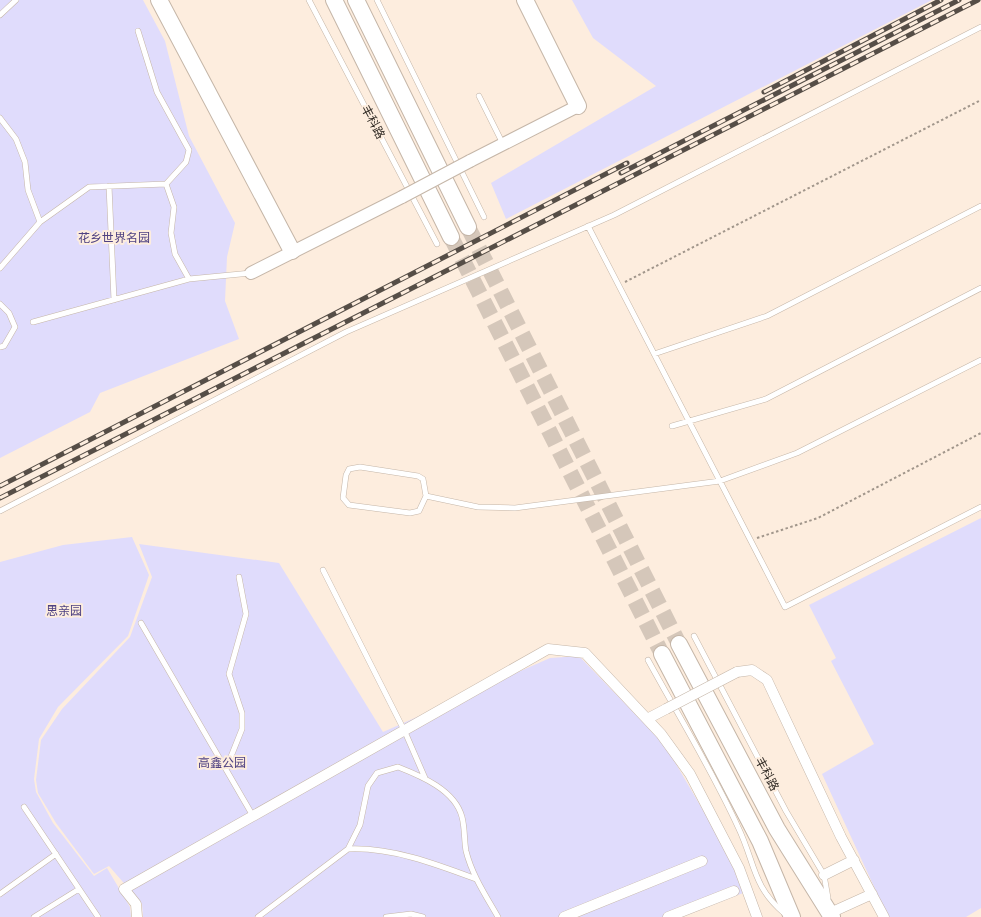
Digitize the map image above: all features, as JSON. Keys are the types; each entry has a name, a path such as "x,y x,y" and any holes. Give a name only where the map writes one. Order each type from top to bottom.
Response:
{"main road":[{"path":"159,0 292,251"},
{"path":"324,0 356,43"},
{"name":"丰科路","path":"334,0 356,43 444,240"},
{"path":"356,0 468,227"},
{"path":"364,0 375,38"},
{"path":"525,0 578,106"},
{"name":"丰科路","path":"679,644 777,829 831,915"},
{"path":"655,657 760,841 790,917"}],"street":[{"path":"251,273 578,106"},
{"path":"137,917 136,904 124,889 405,732 548,649 586,653 661,734 690,774 740,868 757,917"},
{"path":"647,719 737,672 752,670 767,680 854,860 884,917"},
{"path":"824,875 854,860"},
{"path":"564,917 702,861"},
{"path":"668,917 734,891"},
{"path":"831,915 872,894"}],"lane":[{"path":"0,15 16,0"},
{"name":"丰科路","path":"309,0 444,240"},
{"path":"377,0 484,217"},
{"path":"0,511 346,332 588,226 981,27"},
{"path":"0,268 40,222 89,187 166,184 186,162 189,150 157,92 138,31"},
{"path":"479,96 503,144"},
{"path":"0,118 16,139 25,162 28,190 40,222"},
{"path":"166,184 174,207 171,233 175,254 188,279"},
{"path":"109,186 114,300"},
{"path":"654,354 767,316 981,206"},
{"path":"588,226 785,607 981,506"},
{"path":"33,322 188,279 251,273"},
{"path":"672,426 690,423 766,399 981,288"},
{"path":"0,304 9,313 15,328 4,346 0,347"},
{"path":"426,496 478,507 516,508 720,481 797,453 981,360"},
{"path":"360,467 418,476 423,479 426,496 419,511 410,513 349,505 343,498 346,475 349,468 360,467"},
{"path":"323,570 405,732 425,778"},
{"path":"226,769 242,730 242,713 229,674 246,614 239,577"},
{"path":"141,623 253,817"},
{"name":"丰科路","path":"694,636 786,811 824,875 831,915"},
{"path":"258,917 348,849 360,825 368,786 377,773 398,766 425,778 451,797 462,816 466,852 476,878 498,917"},
{"path":"24,808 98,917"},
{"path":"348,849 367,848 437,864 476,878"},
{"path":"0,894 56,854"},
{"path":"34,917 79,889"},
{"path":"386,917 411,914 423,917"}],"path":[{"path":"618,285 981,100"},
{"path":"750,540 818,518 981,433"}],"green space":[{"name":"花乡世界名园","path":"0,0 143,0 165,41 189,136 235,223 227,257 225,301 239,339 100,393 90,412 0,458"},
{"path":"572,0 932,0 506,219 491,183 656,86 593,38"},
{"path":"981,518 981,908 966,917 888,917 822,774 874,744 831,661 836,658 809,605"},
{"name":"思亲园","path":"132,537 149,575 128,636 58,707 39,739 34,779 36,792 53,823 94,876 107,868 130,907 131,917 0,917 0,562 63,545"},
{"name":"高鑫公园","path":"139,544 279,563 383,732 550,658 579,656 665,745 729,855 743,893 682,917 143,917 142,904 109,866 94,874 56,823 38,793 36,780 41,740 62,709 130,637 152,577"}],"tunnel":[{"path":"468,227 679,644"},
{"path":"451,237 662,654"}],"railway":[{"path":"764,92 941,0"},
{"path":"621,173 959,0"},
{"path":"0,498 978,0"},
{"path":"0,486 627,163"}]}
